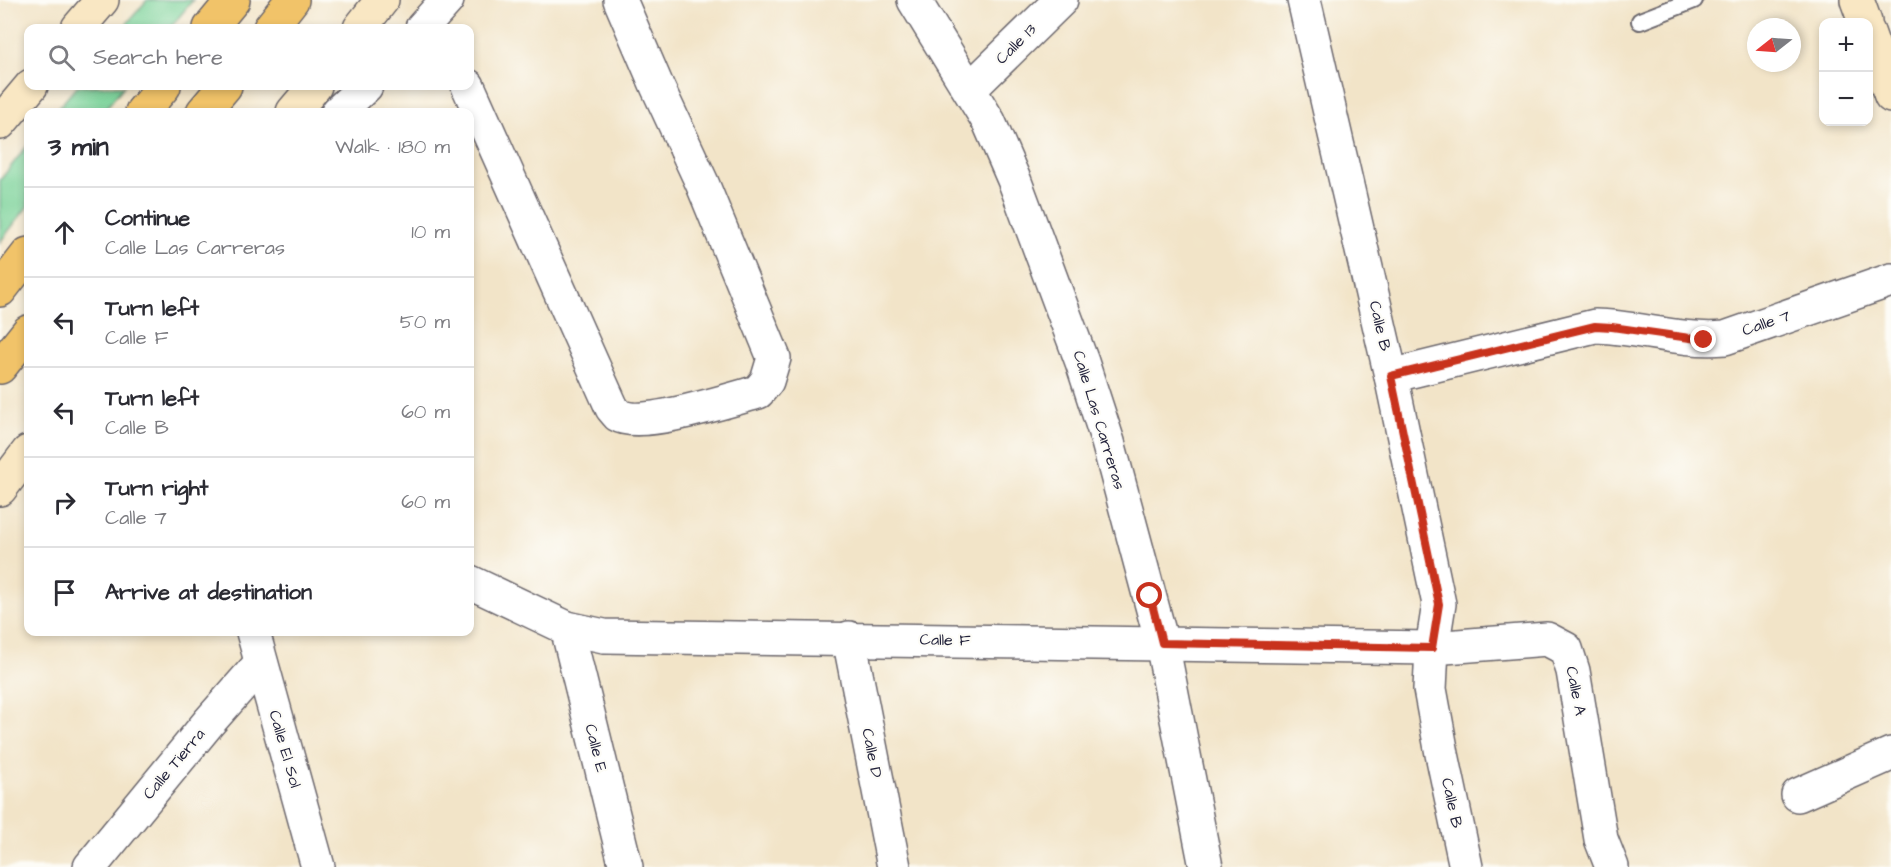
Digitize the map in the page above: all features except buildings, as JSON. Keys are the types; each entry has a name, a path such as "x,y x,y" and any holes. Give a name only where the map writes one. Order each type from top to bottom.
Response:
{"highway":[{"path":"213,24 233,0"},
{"path":"273,24 292,0"},
{"path":"145,108 161,90"},
{"path":"207,108 222,90"},
{"path":"0,290 24,259"},
{"path":"0,368 24,337"}],"main road":[{"path":"81,24 102,0"},
{"path":"363,24 382,0"},
{"path":"1857,0 1864,18"},
{"path":"1873,44 1891,96"},
{"path":"0,123 28,90"},
{"path":"296,108 312,90"},
{"path":"0,489 24,457"}],"street":[{"path":"470,90 617,415 626,418 660,417 759,392 767,381 774,358 702,183 657,87 620,0"},
{"name":"Calle Las Carreras","path":"914,0 989,122 1015,182 1082,362 1108,442 1162,643 1206,867"},
{"name":"Calle 13","path":"970,89 1061,0"},
{"name":"Calle B","path":"1304,0 1391,376 1439,604 1432,648 1430,689 1466,867"},
{"path":"342,108 362,90"},
{"name":"Calle 7","path":"1391,376 1595,326 1704,340 1725,338 1891,280"},
{"name":"Calle F","path":"474,584 567,628 604,636 1432,648"},
{"name":"Calle E","path":"567,628 626,867"},
{"name":"Calle El Sol","path":"254,636 318,867"},
{"name":"Calle D","path":"849,638 894,867"},
{"name":"Calle A","path":"1432,648 1548,639 1566,649 1573,671 1601,839 1612,867"},
{"name":"Calle Tierra","path":"90,867 209,722 261,663"},
{"path":"1798,795 1891,754"}],"lane":[{"path":"1640,21 1694,0"}],"green space":[{"path":"147,0 193,0 173,24 126,24"},
{"path":"74,90 121,90 106,108 58,108"},
{"path":"24,150 24,211 0,242 0,180"}],"route":[{"path":"1150,596 1162,643 1432,648 1439,604 1391,376 1595,326 1704,340"}]}
